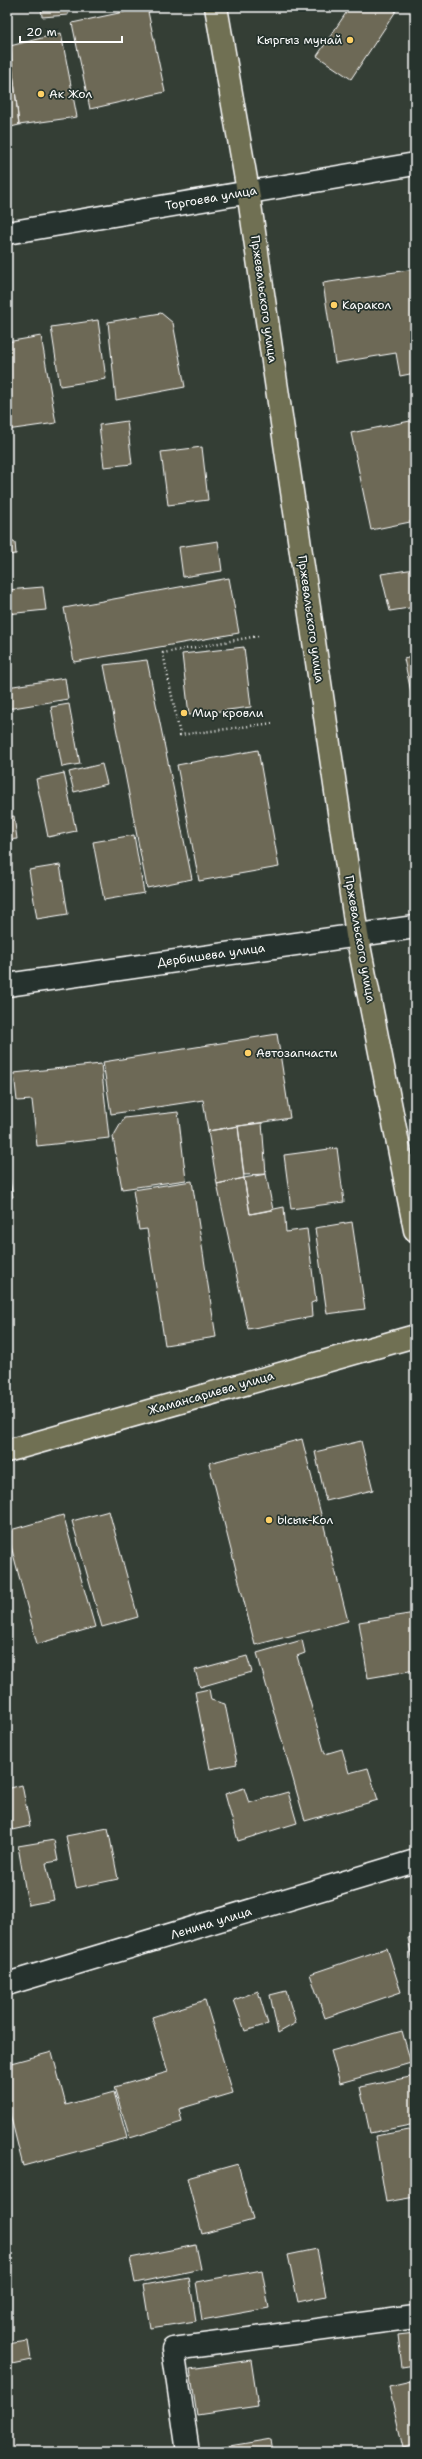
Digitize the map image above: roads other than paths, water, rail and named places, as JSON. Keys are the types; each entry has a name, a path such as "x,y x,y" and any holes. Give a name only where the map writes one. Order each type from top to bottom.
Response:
{"main road":[{"name":"Пржевальского улица","path":"216,7 248,191 357,935 415,1230"},
{"name":"Жамансариева улица","path":"7,1451 415,1336"}],"street":[{"name":"Торгоева улица","path":"7,233 248,191 415,164"},
{"name":"Дербишева улица","path":"7,985 415,927"},
{"name":"Ленина улица","path":"7,1984 415,1862"},
{"path":"188,2452 173,2349 415,2318"}],"place":[{"name":"Кыргыз мунай","path":"350,40"},
{"name":"Ак Жол","path":"41,94"},
{"name":"Каракол","path":"334,305"},
{"name":"Мир кровли","path":"184,713"},
{"name":"Автозапчасти","path":"248,1053"},
{"name":"Ысык-Кол","path":"269,1520"}]}
